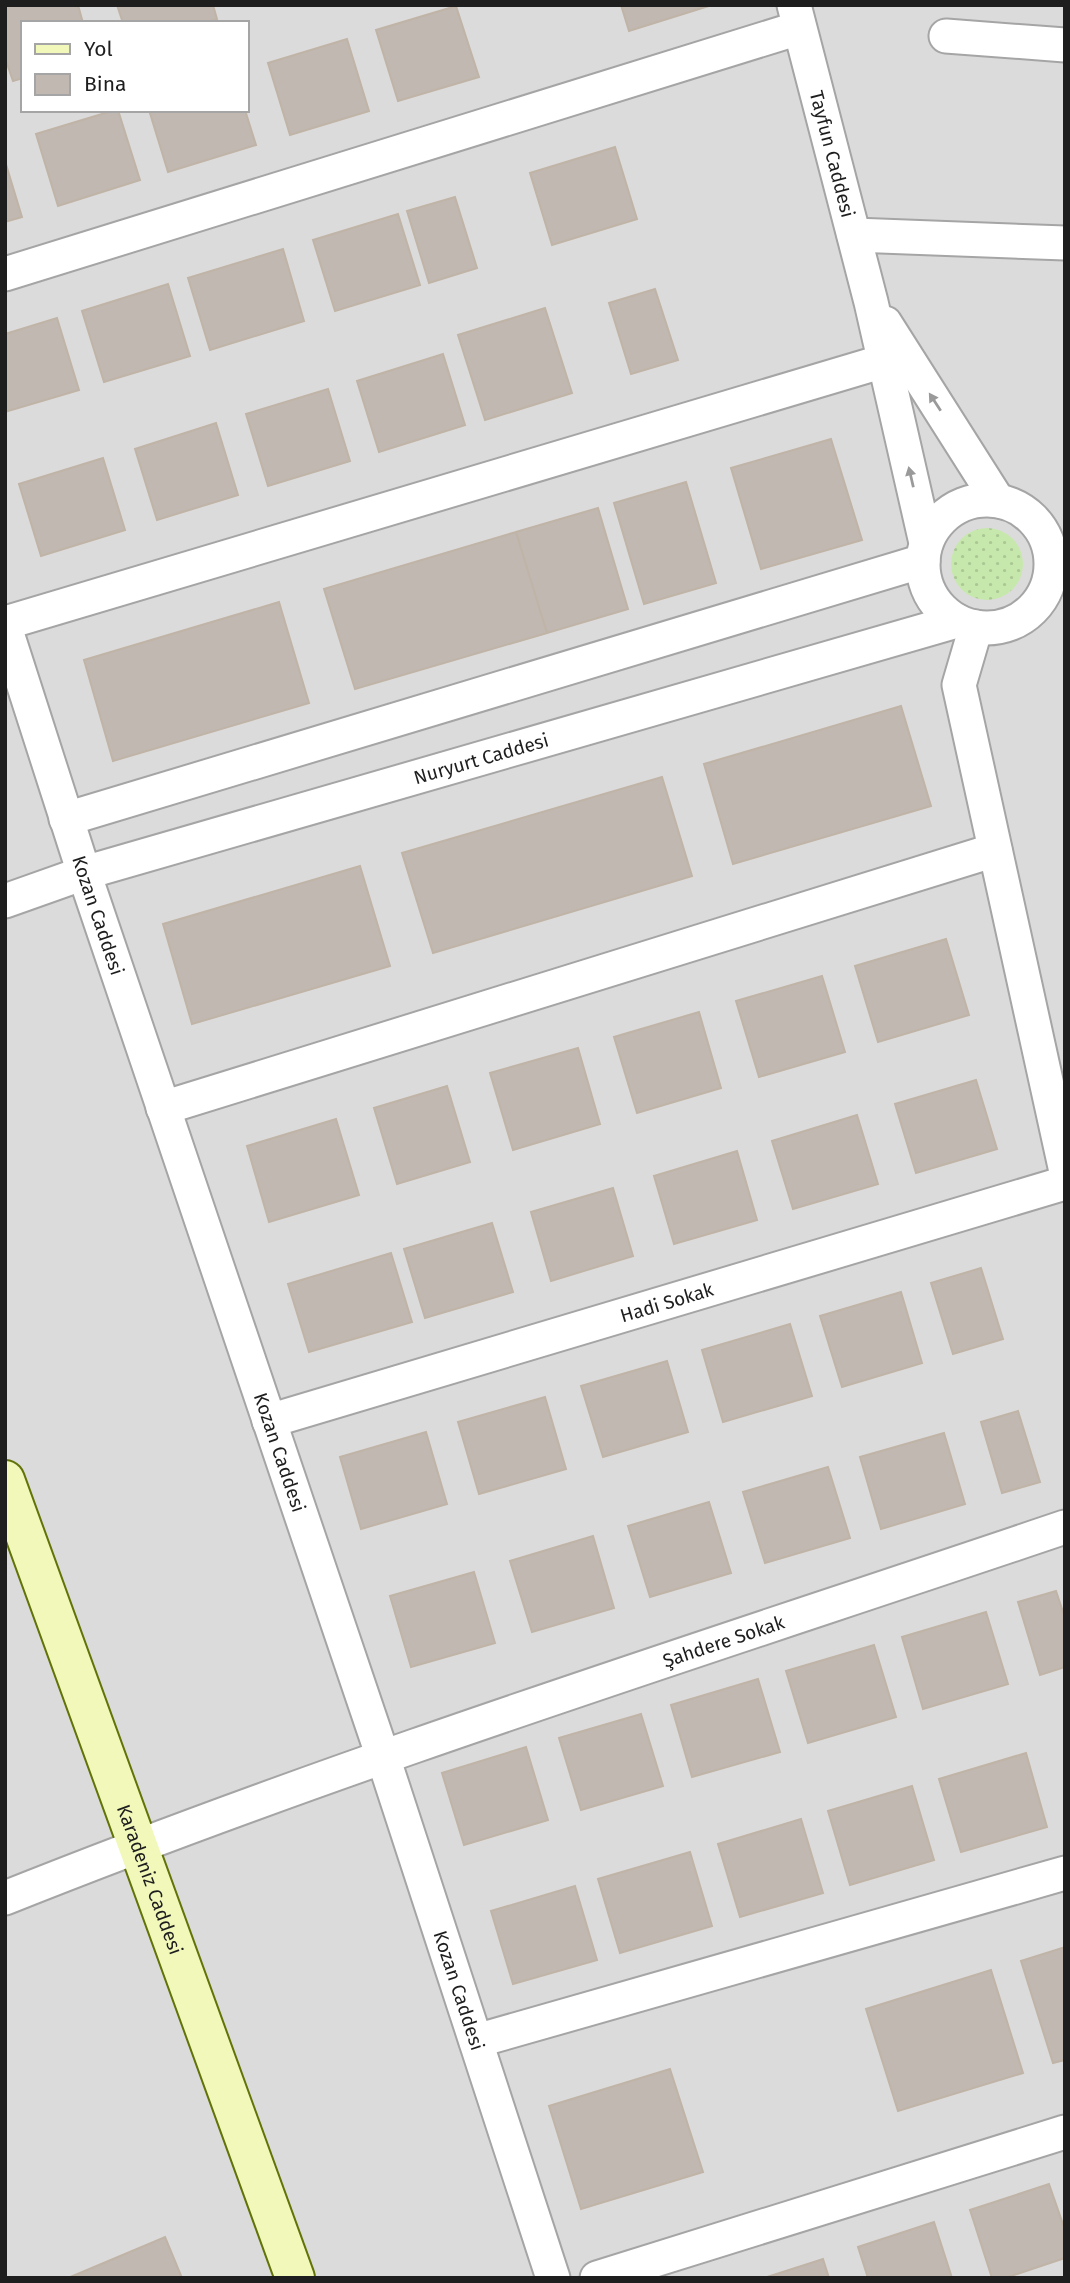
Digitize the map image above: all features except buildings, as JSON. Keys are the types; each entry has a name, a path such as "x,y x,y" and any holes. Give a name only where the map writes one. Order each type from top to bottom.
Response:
{"street":[{"name":"Tayfun Caddesi","path":"797,16 871,302 925,552"},
{"path":"5,274 797,16"},
{"path":"946,36 1065,45"},
{"path":"854,236 1065,243"},
{"path":"871,302 998,500"},
{"path":"5,625 884,361"},
{"path":"998,500 1016,506 1031,517 1042,531 1049,548 1051,566 1044,592 1027,614 1012,623 994,627 966,624 943,610 932,596 925,579 925,552 935,527 947,513 962,504 998,500"},
{"path":"1031,517 1065,516"},
{"path":"66,819 925,552"},
{"path":"1027,614 1065,611"},
{"path":"966,624 959,685 1065,1167"},
{"name":"Nuryurt Caddesi","path":"5,901 84,873 966,624"},
{"name":"Kozan Caddesi","path":"5,625 66,819 383,1757 553,2278"},
{"path":"163,1108 995,850"},
{"name":"Hadi Sokak","path":"269,1421 1065,1183"},
{"name":"Karadeniz Caddesi","path":"5,1480 295,2278"},
{"name":"Şahdere Sokak","path":"5,1898 138,1845 383,1757 1065,1527"},
{"path":"476,2041 1065,1873"},
{"path":"597,2278 1065,2132"}],"shaded area":[{"path":"5,5 1065,5 1065,2278 5,2278"}],"green space":[{"path":"987,528 1007,534 1017,544 1023,564 1017,584 1007,594 987,600 967,594 957,584 951,564 957,544 967,534"}]}
